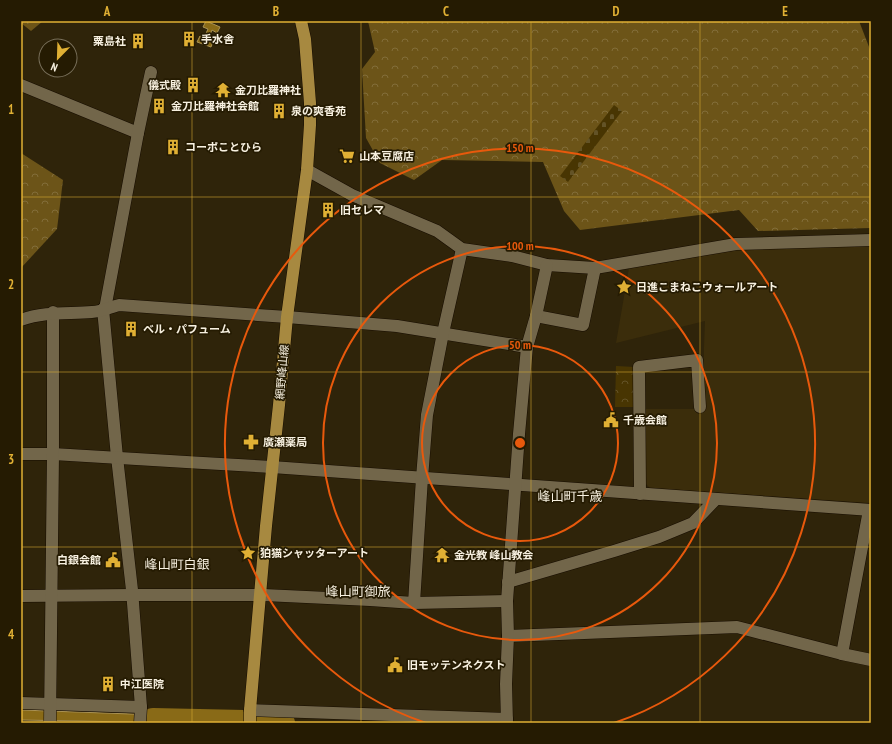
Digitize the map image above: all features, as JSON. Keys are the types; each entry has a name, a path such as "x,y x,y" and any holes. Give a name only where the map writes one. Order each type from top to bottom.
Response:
{"main road":[{"name":"網野峰山線","path":"250,716 272,467 287,322 308,170 310,103 305,39 301,21"}],"street":[{"path":"140,723 141,708 132,595 117,457 104,309 151,72"},
{"path":"21,85 138,133"},
{"path":"308,170 352,195 437,231 462,249 512,256 548,265 595,268 736,244 871,240"},
{"path":"414,603 422,478 428,415 443,333 462,249"},
{"path":"250,716 507,721 506,684 508,582 527,348 548,265"},
{"path":"536,316 583,325 595,268"},
{"path":"21,320 53,312 94,312 120,305 287,322 397,326 527,348"},
{"path":"50,723 53,312"},
{"path":"640,494 639,367 697,360 700,407"},
{"path":"21,454 117,457 272,467 870,510 842,654"},
{"path":"508,582 659,537 694,523 716,499"},
{"path":"21,596 260,596 414,603 507,601"},
{"path":"508,636 737,627 871,660"},
{"path":"21,703 141,708"}],"shaded area":[{"path":"206,21 220,27 217,33 212,30 208,39 213,42 211,47 197,42 200,36 204,38 208,29 203,27"},
{"path":"871,243 871,503 650,488 643,481 645,409 704,409 705,321 616,343 629,268 669,262 734,249"},
{"path":"21,710 186,716 187,723 21,720"}],"green space":[{"path":"21,21 43,21 31,31 21,23"},
{"path":"368,21 859,21 871,52 871,228 758,231 739,210 580,230 564,211 543,162 442,160 414,180 380,163 366,138 362,69 375,52"},
{"path":"614,105 622,111 568,182 560,176"},
{"path":"21,153 63,180 57,229 21,268"},
{"path":"616,366 634,367 633,407 615,407"}],"waterway":[{"path":"153,720 283,723"}],"place":[{"name":"手水舎","path":"189,39"},
{"name":"粟島社","path":"138,41"},
{"name":"儀式殿","path":"193,85"},
{"name":"金刀比羅神社","path":"223,90"},
{"name":"金刀比羅神社会館","path":"159,106"},
{"name":"泉の爽香苑","path":"279,111"},
{"name":"コーポことひら","path":"173,147"},
{"name":"山本豆腐店","path":"347,156"},
{"name":"旧セレマ","path":"328,210"},
{"name":"日進こまねこウォールアート","path":"624,287"},
{"name":"ベル・パフューム","path":"131,329"},
{"name":"千歳会館","path":"611,420"},
{"name":"廣瀬薬局","path":"251,442"},
{"name":"狛猫シャッターアート","path":"248,553"},
{"name":"金光教 峰山教会","path":"442,555"},
{"name":"白銀会館","path":"113,560"},
{"name":"旧モッテンネクスト","path":"395,665"},
{"name":"中江医院","path":"108,684"}],"district":[{"name":"峰山町千歳","path":"570,496"},
{"name":"峰山町白銀","path":"177,564"},
{"name":"峰山町御旅","path":"358,591"}]}
